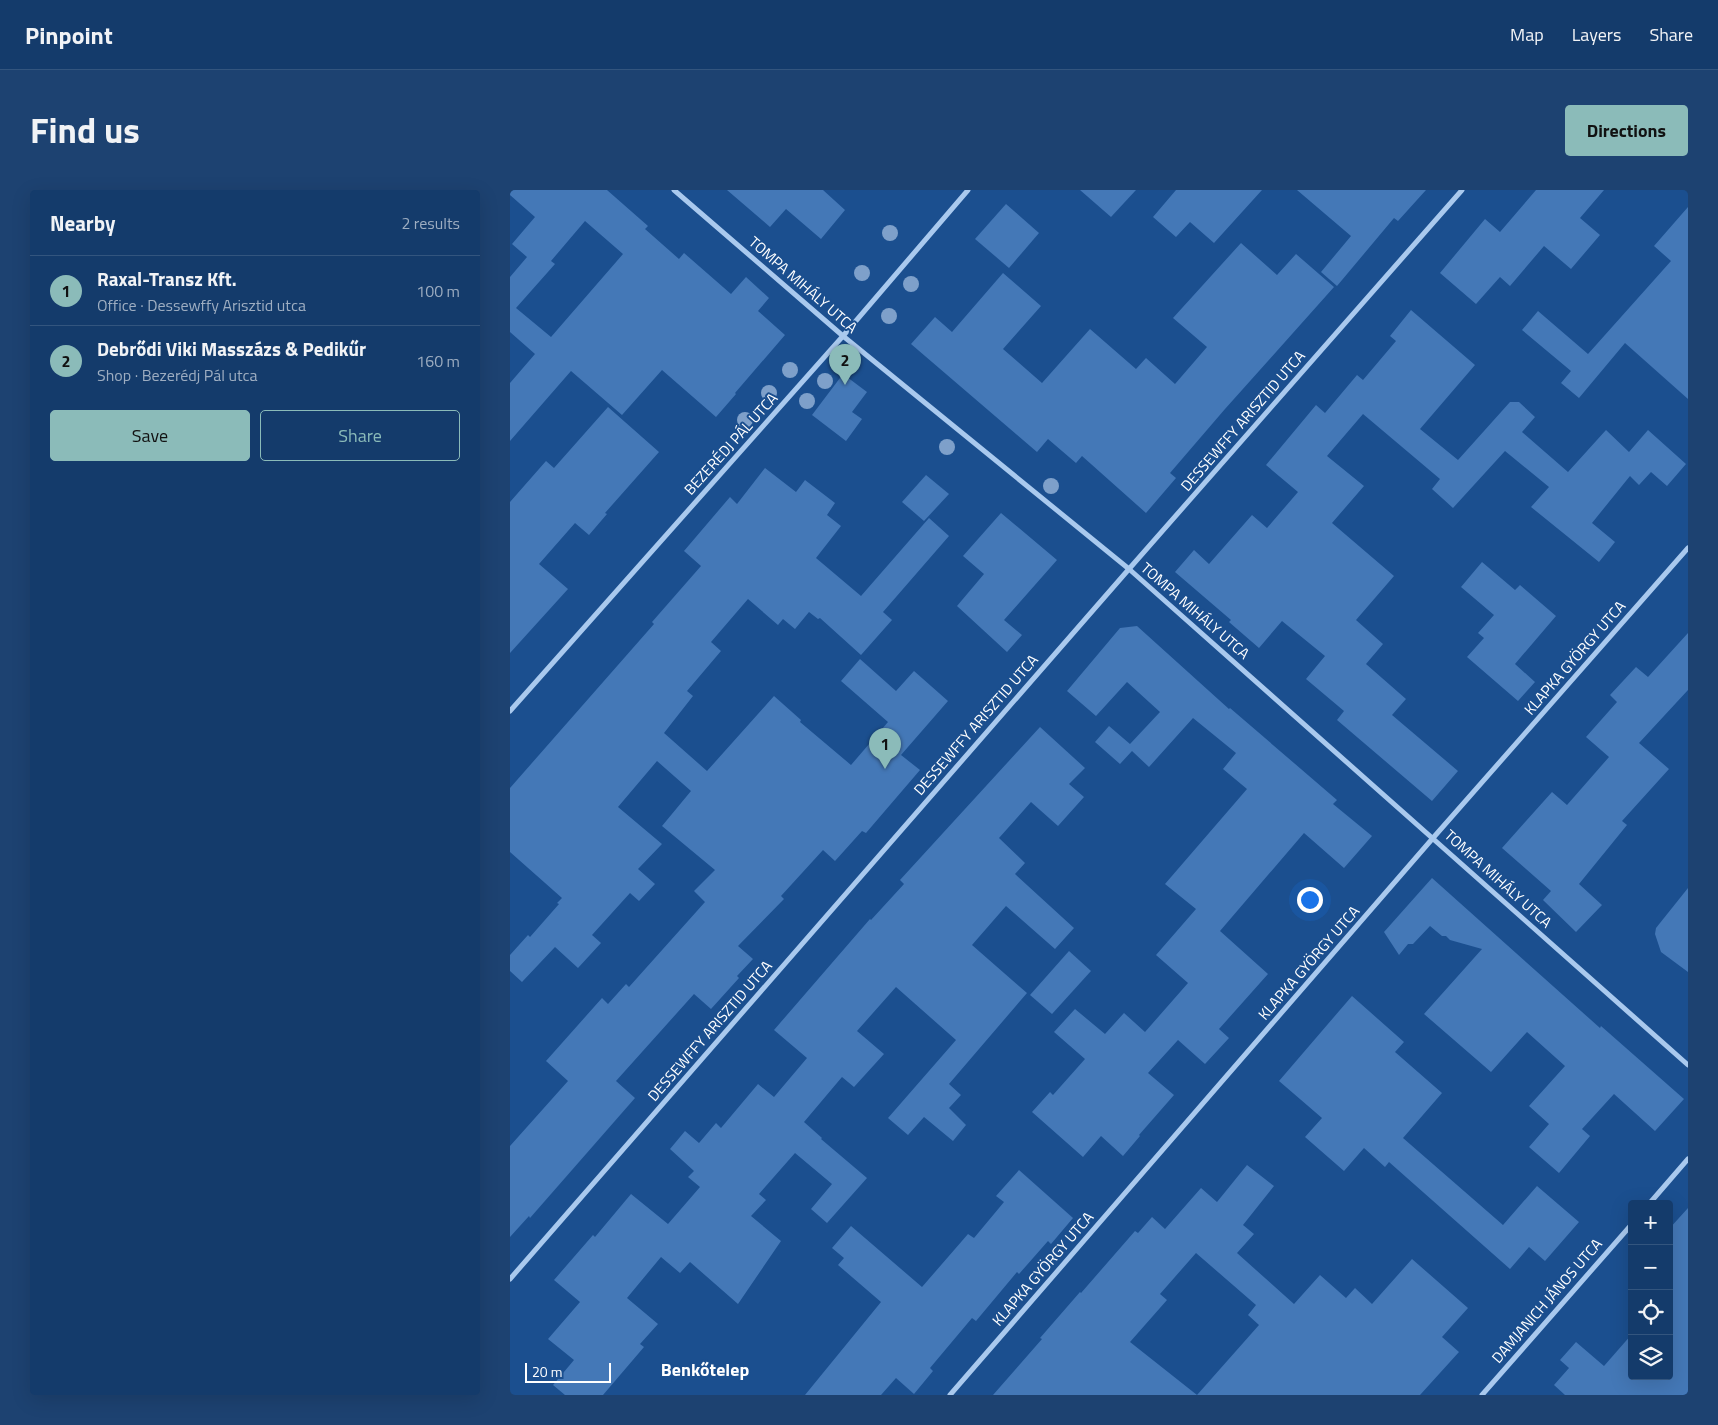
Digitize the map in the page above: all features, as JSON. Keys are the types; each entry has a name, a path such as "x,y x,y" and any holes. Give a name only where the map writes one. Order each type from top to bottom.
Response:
{"street":[{"name":"TOMPA MIHÁLY UTCA","path":"674,190 844,336 1129,569 1688,1065"},
{"name":"BEZERÉDJ PÁL UTCA","path":"510,712 844,336 968,190"},
{"name":"DESSEWFFY ARISZTID UTCA","path":"510,1279 1462,190"},
{"name":"KLAPKA GYÖRGY UTCA","path":"950,1395 1433,838 1688,548"},
{"path":"1653,1200 1688,1160"},
{"name":"DAMJANICH JÁNOS UTCA","path":"1482,1395 1628,1229"}],"building":[{"path":"510,190 607,190 648,226 645,229 679,259 684,253 731,294 746,277 769,298 758,311 785,335 716,417 662,370 622,415 571,371 510,441 510,383 535,354 510,332 510,277 527,257 512,244 535,217 510,195","holes":["585,221 623,254 551,337 516,308 555,264 551,261"]},
{"path":"727,190 823,190 845,210 821,239 786,209 770,227"},
{"path":"1080,190 1136,190 1111,217"},
{"path":"1176,190 1262,190 1214,243 1190,222 1176,237 1153,217"},
{"path":"1297,190 1426,190 1398,221 1394,218 1337,286 1321,272 1351,236"},
{"path":"1536,190 1604,190 1580,218 1600,235 1571,269 1544,246 1510,286 1500,277 1476,304 1440,273 1485,219 1500,232"},
{"path":"1006,204 1039,233 1009,268 975,239"},
{"path":"1688,207 1688,399 1625,343 1579,398 1561,383 1571,371 1522,330 1538,311 1588,354 1671,261 1654,246"},
{"path":"1241,243 1277,275 1296,254 1334,287 1170,473 1176,478 1146,513 1082,456 1076,463 1048,439 1037,452 911,344 935,317 952,332 1003,273 1041,306 1003,349 1042,383 1090,329 1136,369 1146,358 1175,384 1207,347 1173,318"},
{"path":"1411,310 1475,365 1420,429 1458,460 1510,402 1519,402 1535,417 1522,432 1568,472 1606,430 1629,452 1648,430 1686,464 1667,486 1651,472 1639,485 1630,476 1592,523 1615,542 1599,562 1531,507 1549,487 1505,451 1453,508 1432,489 1440,479 1363,414 1327,456 1364,486 1332,523 1394,576 1356,620 1383,644 1366,664 1406,699 1392,715 1458,771 1432,801 1337,720 1344,711 1306,679 1325,656 1282,621 1259,648 1229,622 1231,620 1175,572 1194,550 1209,564 1252,515 1267,528 1298,492 1266,465 1316,405 1325,413 1357,375 1363,380 1396,341 1390,336"},
{"path":"843,374 867,392 852,412 862,419 846,441 812,415"},
{"path":"608,407 659,452 605,513 607,514 589,535 575,523 539,564 568,589 510,653 510,502 546,461 554,468"},
{"path":"765,468 796,492 805,480 835,503 827,515 841,526 816,558 861,596 929,518 949,536 883,612 892,620 861,655 820,618 818,619 809,612 795,629 783,619 778,625 748,599 711,642 721,651 687,691 693,696 664,733 707,771 774,696 801,720 800,722 851,765 888,722 841,681 860,659 896,691 914,671 948,701 901,755 920,770 866,833 862,831 835,861 823,850 781,896 784,899 738,946 753,959 737,976 739,978 711,1009 694,994 616,1081 635,1098 530,1218 529,1216 510,1237 510,1146 568,1081 546,1061 602,998 608,1004 626,984 629,987 705,902 694,891 715,870 662,826 691,791 657,761 618,807 662,844 638,869 655,884 639,901 630,893 592,935 601,943 578,968 555,947 522,982 510,971 510,955 528,935 530,937 562,898 510,852 510,788 654,624 652,622 701,566 684,551 730,497 737,504"},
{"path":"926,475 949,494 924,521 902,502"},
{"path":"1001,513 1057,560 1004,620 1022,635 1007,652 957,606 984,574 963,556"},
{"path":"1482,562 1515,590 1520,585 1556,616 1515,664 1535,682 1518,701 1467,657 1484,638 1478,633 1494,615 1461,587"},
{"path":"1137,626 1229,709 1337,800 1333,804 1372,836 1344,868 1304,833 1220,931 1268,974 1219,1029 1229,1038 1205,1064 1178,1040 1148,1073 1174,1095 1123,1156 1101,1136 1083,1157 1032,1112 1050,1092 1053,1095 1085,1059 1054,1032 1075,1009 1105,1034 1124,1013 1145,1032 1188,983 1156,955 1196,909 1165,884 1247,789 1223,769 1236,753 1193,718 1149,767 1132,751 1120,764 1095,742 1109,726 1130,744 1160,712 1127,682 1096,716 1067,691 1120,628"},
{"path":"1688,633 1688,690 1639,743 1669,769 1622,821 1627,825 1579,884 1602,905 1576,932 1543,900 1551,891 1502,848 1552,792 1567,805 1609,757 1586,737 1617,702 1610,695 1636,667 1648,677"},
{"path":"1040,727 1085,768 1069,784 1084,797 1058,826 1031,802 999,838 1025,863 1015,874 1074,928 1055,949 1006,906 972,945 1027,993 949,1084 961,1095 949,1108 966,1125 953,1141 924,1117 908,1135 888,1118 956,1040 896,987 857,1031 884,1054 854,1087 842,1077 804,1122 867,1178 827,1223 811,1209 832,1184 795,1153 759,1194 766,1200 751,1216 781,1241 738,1304 690,1262 680,1273 661,1257 627,1298 658,1324 640,1344 644,1347 603,1395 565,1395 553,1385 574,1360 548,1339 580,1302 554,1280 593,1235 595,1237 631,1194 668,1224 700,1187 688,1177 694,1171 670,1149 685,1131 699,1143 716,1123 721,1128 758,1084 774,1097 807,1058 774,1030 870,919 904,884 900,880"},
{"path":"1432,878 1600,1028 1601,1026 1684,1099 1655,1131 1614,1094 1582,1129 1590,1136 1559,1173 1529,1147 1549,1124 1529,1106 1565,1066 1527,1032 1491,1072 1424,1014 1482,949 1450,940 1430,926 1413,944 1408,944 1399,955 1384,932"},
{"path":"1688,888 1688,972 1661,952 1655,934 1656,928"},
{"path":"1069,951 1091,971 1052,1014 1030,995"},
{"path":"1352,996 1404,1042 1395,1052 1442,1093 1403,1138 1503,1225 1537,1186 1579,1222 1545,1261 1529,1247 1510,1269 1389,1162 1385,1167 1364,1148 1344,1171 1305,1137 1322,1118 1279,1081"},
{"path":"1247,1165 1274,1186 1243,1225 1254,1234 1237,1253 1294,1304 1320,1275 1346,1298 1355,1288 1372,1304 1412,1259 1468,1308 1442,1337 1459,1352 1420,1395 993,1395 1042,1339 1040,1338 1135,1231 1138,1233 1152,1217 1165,1229 1201,1188 1217,1202","holes":["1196,1253 1256,1305 1248,1315 1259,1325 1197,1395 1130,1342 1167,1300 1160,1294"]},
{"path":"1019,1170 1073,1218 1051,1244 1048,1241 1019,1274 1017,1272 976,1321 972,1318 930,1368 933,1371 914,1394 896,1378 881,1395 805,1395 881,1302 838,1265 844,1258 832,1248 851,1226 922,1287 968,1234 974,1238 1004,1202 996,1196"},
{"path":"1688,1208 1688,1395 1565,1395 1554,1385 1569,1368 1560,1360 1576,1342 1604,1366 1628,1339 1628,1380 1673,1380 1673,1225"}],"place":[{"name":"Debrődi Viki Masszázs & Pedikűr","path":"845,385"},
{"name":"Raxal-Transz Kft.","path":"885,769"}],"district":[{"name":"Benkőtelep","path":"705,1370"}]}
